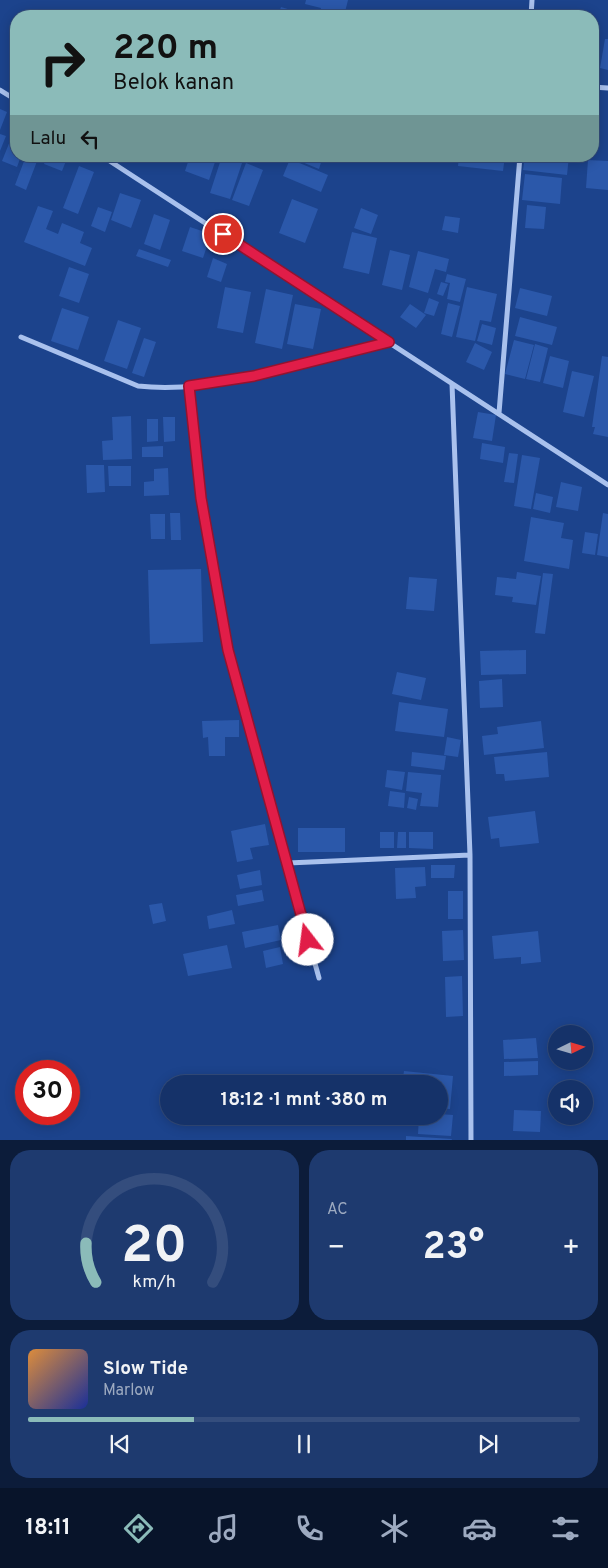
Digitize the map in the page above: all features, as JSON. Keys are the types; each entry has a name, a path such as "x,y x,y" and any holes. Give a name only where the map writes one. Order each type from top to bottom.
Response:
{"street":[{"path":"111,162 452,384 499,412 608,485"},
{"path":"499,412 520,162"},
{"path":"21,337 138,386 189,386 254,376 389,342"},
{"path":"452,384 470,855 471,1140"},
{"path":"189,386 201,498 228,650 318,978"},
{"path":"288,863 470,855"}],"building":[{"path":"306,0 348,0 346,10 320,10 321,8 305,4"},
{"path":"281,7 291,10 280,10"},
{"path":"605,39 608,39 608,70 600,68"},
{"path":"0,109 7,112 0,130"},
{"path":"0,134 6,136 0,151"},
{"path":"10,141 10,162 19,162 17,167 2,161"},
{"path":"608,161 608,190 586,188 588,162"},
{"path":"24,162 37,162 26,190 15,185"},
{"path":"45,162 66,162 62,171 44,164"},
{"path":"188,162 215,162 209,180 185,171"},
{"path":"220,162 242,162 230,199 210,193"},
{"path":"289,162 297,162 328,175 321,192 283,176"},
{"path":"302,162 321,162 319,169"},
{"path":"458,162 504,162 503,171 458,166"},
{"path":"524,162 568,162 567,175 523,170"},
{"path":"246,163 263,170 249,206 232,200"},
{"path":"79,166 94,172 78,214 63,208"},
{"path":"525,174 562,178 560,204 522,200"},
{"path":"120,193 141,200 131,228 111,220"},
{"path":"292,199 318,209 305,243 279,233"},
{"path":"527,205 546,207 544,229 525,228"},
{"path":"38,206 53,211 46,229 58,234 62,223 84,232 80,243 92,248 85,266 24,242"},
{"path":"98,207 112,212 105,232 91,226"},
{"path":"361,208 378,215 371,234 354,228"},
{"path":"154,214 170,220 160,250 144,244"},
{"path":"445,216 460,218 458,233 442,230"},
{"path":"190,227 211,234 203,258 182,251"},
{"path":"352,232 377,238 369,274 343,268"},
{"path":"139,249 171,260 168,267 136,256"},
{"path":"390,250 410,255 402,290 382,285"},
{"path":"418,251 449,259 446,272 435,269 428,293 409,287"},
{"path":"213,258 227,264 221,282 207,277"},
{"path":"69,267 89,274 79,303 59,296"},
{"path":"447,274 466,279 460,302 447,299 450,283 445,282"},
{"path":"441,282 448,284 443,296 437,294"},
{"path":"225,287 251,292 243,333 217,328"},
{"path":"467,287 497,294 491,322 480,320 475,341 456,337"},
{"path":"520,288 552,296 547,316 515,308"},
{"path":"266,289 293,295 282,349 255,343"},
{"path":"429,298 439,302 434,316 424,313"},
{"path":"448,303 460,306 452,337 441,334"},
{"path":"295,304 321,309 313,349 287,344"},
{"path":"410,304 426,315 416,328 400,317"},
{"path":"62,308 89,317 78,350 51,341"},
{"path":"520,317 557,327 552,345 515,336"},
{"path":"118,320 141,328 127,369 104,361"},
{"path":"482,324 496,328 492,345 477,341"},
{"path":"144,338 156,342 144,377 132,373"},
{"path":"514,340 534,345 525,379 505,374"},
{"path":"475,343 492,352 484,370 466,362"},
{"path":"535,344 548,348 540,382 526,379"},
{"path":"550,356 569,361 563,388 543,383"},
{"path":"602,356 608,357 608,437 593,434 595,427 592,427"},
{"path":"572,371 594,376 584,417 563,412"},
{"path":"478,412 496,415 492,441 473,438"},
{"path":"131,416 132,459 103,460 102,441 113,440 112,417"},
{"path":"163,417 175,417 175,441 164,442"},
{"path":"147,419 158,419 158,441 147,442"},
{"path":"482,443 505,447 503,463 480,459"},
{"path":"163,446 163,457 142,457 142,447"},
{"path":"509,453 518,454 514,483 504,482"},
{"path":"522,455 540,458 531,509 514,506"},
{"path":"86,465 104,465 105,492 87,493"},
{"path":"108,466 131,466 131,486 109,486"},
{"path":"168,468 169,495 144,496 144,482 154,481 154,469"},
{"path":"561,482 582,487 578,511 556,507"},
{"path":"536,493 553,497 550,513 533,509"},
{"path":"170,513 180,513 181,540 171,540"},
{"path":"603,513 608,514 608,557 597,555"},
{"path":"150,514 165,514 165,539 151,539"},
{"path":"531,517 564,523 561,538 573,540 569,569 524,561"},
{"path":"585,532 598,534 595,555 582,553"},
{"path":"201,569 203,642 150,644 148,570"},
{"path":"517,572 541,576 536,605 512,602 513,597 495,595 497,577 516,579"},
{"path":"543,573 553,574 545,634 535,633"},
{"path":"409,577 437,579 434,611 406,609"},
{"path":"526,650 526,674 481,675 480,651"},
{"path":"397,672 426,678 421,700 392,694"},
{"path":"502,679 503,707 480,708 479,681"},
{"path":"399,702 448,709 444,737 395,731"},
{"path":"239,720 239,737 225,737 225,756 209,756 208,737 203,738 202,721"},
{"path":"541,721 544,748 484,755 482,736 498,734 497,727"},
{"path":"447,737 461,740 458,757 444,755"},
{"path":"412,752 446,756 444,770 411,766"},
{"path":"547,752 549,777 505,781 504,774 496,774 494,757"},
{"path":"387,770 405,772 402,790 385,787"},
{"path":"408,772 441,775 438,807 420,806 422,793 406,791"},
{"path":"390,791 405,793 404,808 388,806"},
{"path":"409,797 418,799 416,810 407,808"},
{"path":"535,811 539,843 500,847 499,838 491,839 488,817"},
{"path":"265,824 269,845 250,848 253,859 237,862 231,831"},
{"path":"298,828 345,828 345,852 298,852"},
{"path":"380,832 394,832 394,848 380,848"},
{"path":"398,832 406,832 406,848 397,848"},
{"path":"409,832 433,832 433,849 409,848"},
{"path":"431,865 455,865 454,878 431,878"},
{"path":"425,867 426,886 415,887 416,898 396,899 395,868"},
{"path":"260,870 262,885 240,889 237,875"},
{"path":"262,890 264,901 238,906 236,895"},
{"path":"448,891 463,891 463,919 448,919"},
{"path":"162,903 166,921 153,924 149,905"},
{"path":"232,910 235,924 209,929 207,916"},
{"path":"278,925 281,940 245,948 242,932"},
{"path":"463,930 464,960 443,961 442,931"},
{"path":"538,931 541,962 521,964 521,957 494,959 492,936"},
{"path":"227,945 232,968 188,976 183,954"},
{"path":"280,947 283,964 266,968 263,951"},
{"path":"462,976 463,1016 446,1017 445,977"},
{"path":"536,1038 538,1058 504,1059 503,1040"},
{"path":"538,1061 538,1075 504,1076 504,1062"},
{"path":"404,1071 443,1075 403,1075"},
{"path":"448,1075 453,1076 450,1109 448,1109"},
{"path":"514,1110 541,1111 540,1132 513,1131"},
{"path":"448,1115 453,1115 451,1136 418,1134 418,1125 448,1125"},
{"path":"406,1136 452,1139 452,1140 406,1140"}],"route":[{"path":"223,234 389,342 254,376 189,386 201,498 228,650 308,940"}]}
